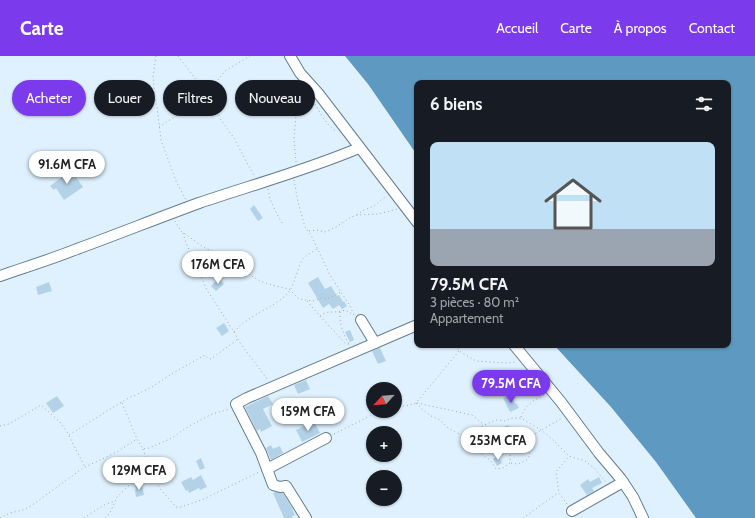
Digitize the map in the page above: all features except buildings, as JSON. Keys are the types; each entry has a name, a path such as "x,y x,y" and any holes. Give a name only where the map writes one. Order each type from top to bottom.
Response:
{"street":[{"path":"290,56 300,73 318,93 414,218"},
{"path":"0,276 173,212 294,172 359,148"},
{"path":"357,318 375,343"},
{"path":"306,518 286,486 280,487 273,485 261,453 236,404 351,348 375,343 414,326"},
{"path":"516,348 623,482 633,497 643,518"},
{"path":"267,469 326,438"},
{"path":"572,511 623,482"}],"path":[{"path":"156,56 153,76 161,140 176,180 185,197 186,208"},
{"path":"178,56 196,80"},
{"path":"218,80 225,71 250,56"},
{"path":"159,127 176,116"},
{"path":"219,116 234,138 252,174 266,186 270,199 283,225"},
{"path":"297,116 294,138 296,158 294,172 298,202 305,227 318,249 330,275 357,318"},
{"path":"357,215 374,206 392,190"},
{"path":"308,231 317,230 325,232 357,215 384,213 404,206"},
{"path":"173,212 177,225 183,232 214,253 244,269 260,281 291,290 299,299 313,302 321,298 327,299 341,292"},
{"path":"183,232 186,243 207,290 246,352 272,387"},
{"path":"234,332 247,321 281,300 289,293 303,258 318,249"},
{"path":"307,300 319,316 351,348"},
{"path":"319,316 345,310 357,318"},
{"path":"340,312 340,319 351,348"},
{"path":"68,435 205,355 211,359 238,339"},
{"path":"458,348 459,351 476,361 506,363 526,360"},
{"path":"416,403 459,351"},
{"path":"521,418 529,404 551,390"},
{"path":"121,403 143,449 152,476 176,507 181,508 204,499 267,469"},
{"path":"416,403 431,416 440,420 447,427 464,436 490,460 496,470 503,468 510,463 521,463 528,459 530,454 523,440"},
{"path":"402,406 416,403 472,415 484,425"},
{"path":"143,449 168,440 200,420 212,414 229,409 236,404"},
{"path":"0,426 9,424 41,405 60,422 85,467"},
{"path":"499,449 503,449 523,440 570,414"},
{"path":"326,438 366,418"},
{"path":"464,436 496,420 505,421 512,418 521,418 541,430 569,456 585,462 594,468 612,488"},
{"path":"0,518 30,506 85,467 117,452 137,439"},
{"path":"510,446 510,463"},
{"path":"523,518 559,493 556,472 569,456"},
{"path":"106,518 110,513 117,497 149,467"},
{"path":"84,518 115,501"},
{"path":"6,515 9,518"}],"water":[{"path":"345,56 755,56 755,518 696,518 656,462 611,407 557,348 731,348 731,80 414,80 414,151 368,84"}]}
